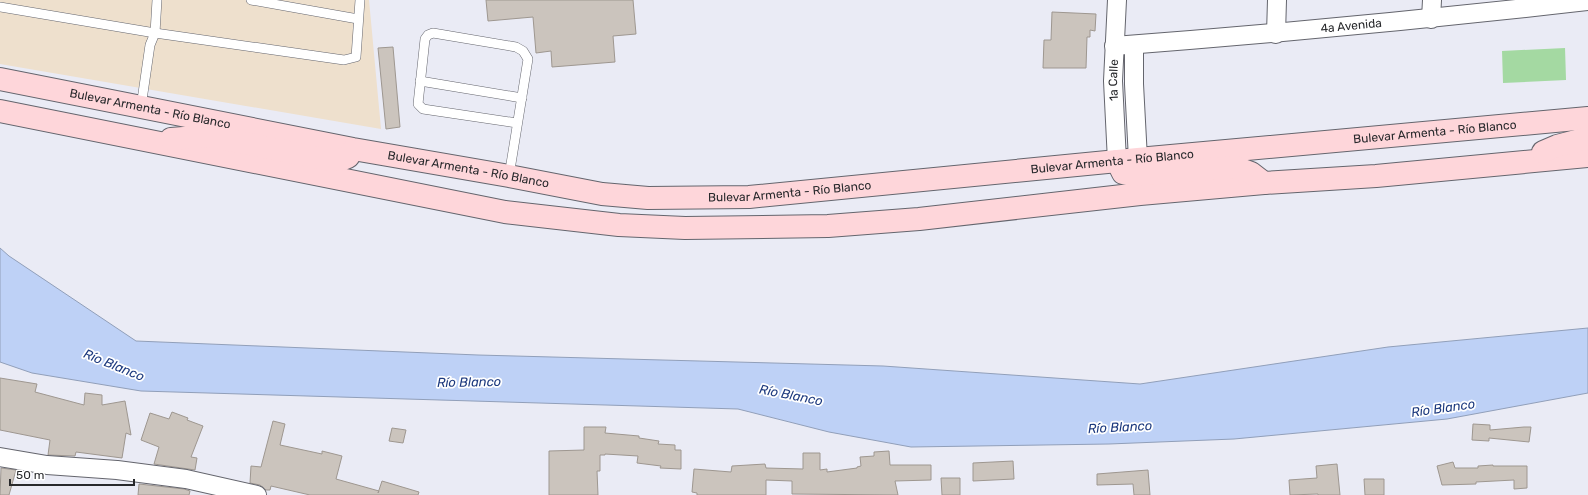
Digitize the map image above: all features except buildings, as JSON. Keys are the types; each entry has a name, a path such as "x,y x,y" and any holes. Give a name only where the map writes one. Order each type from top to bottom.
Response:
{"main road":[{"name":"Bulevar Armenta - Río Blanco","path":"0,79 353,149 602,194 648,198 749,197 1138,158 1588,118"},
{"path":"0,111 505,212 619,225 677,228 828,226 919,219 1140,194 1264,183 1376,176 1588,156"},
{"path":"150,142 209,136 324,159 341,160 348,157 353,149"},
{"path":"1518,162 1557,146 1588,138"},
{"path":"1117,161 1123,172 1132,176 1235,167 1251,173 1264,183"}],"street":[{"name":"1a Calle","path":"1117,0 1113,81 1117,161"},
{"path":"1276,34 1277,0"},
{"path":"1431,19 1432,0"},
{"name":"4a Avenida","path":"1114,46 1276,34 1431,19 1588,1"},
{"name":"1a Calle","path":"1134,45 1134,84 1138,158"},
{"path":"0,457 48,465 117,470 186,479 257,495"}],"lane":[{"path":"141,107 150,45 155,33 157,0"},
{"path":"250,0 358,19"},
{"path":"0,7 155,33 344,60 356,57 360,0"},
{"path":"509,176 528,59 523,51 516,47 433,33 428,35 425,39 418,104 422,109 517,123"},
{"path":"420,81 522,98"}],"shaded area":[{"path":"0,0 369,0 381,129 0,64"}],"green space":[{"path":"1565,48 1566,80 1503,83 1502,51"}],"water":[{"name":"Río Blanco","path":"0,248 9,256 136,341 478,355 883,366 1140,384 1388,347 1588,328 1588,393 1447,419 1234,439 1109,444 911,447 829,432 738,409 141,391 32,373 0,362"}]}
